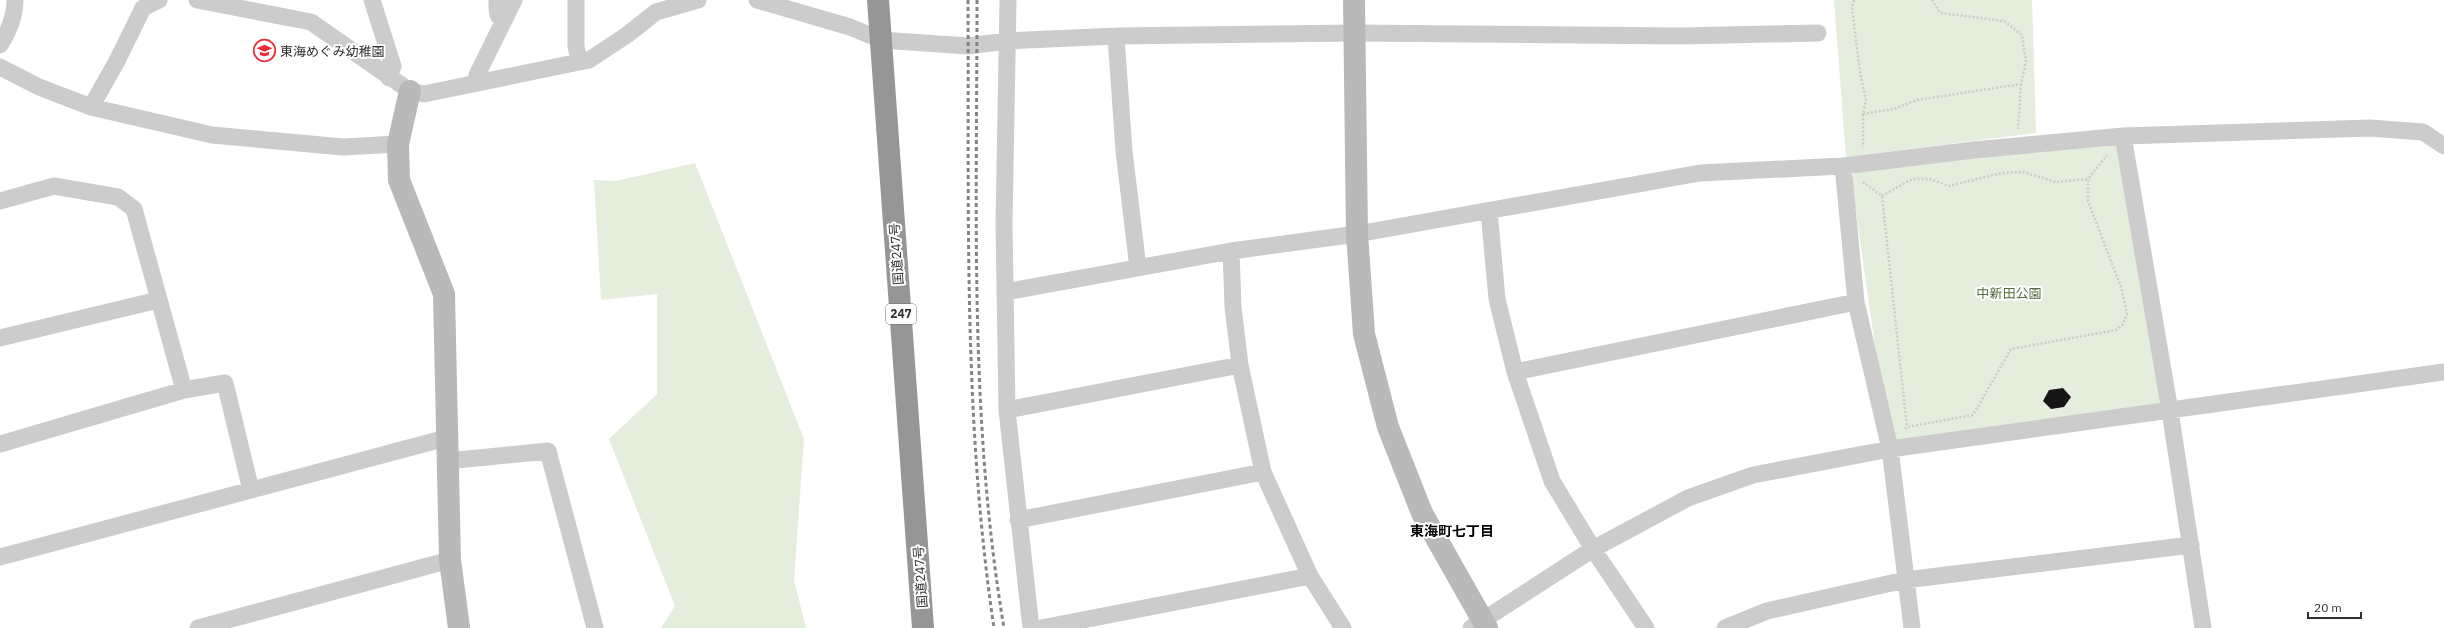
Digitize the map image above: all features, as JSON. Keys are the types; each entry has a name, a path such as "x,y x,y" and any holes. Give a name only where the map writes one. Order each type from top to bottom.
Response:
{"highway":[{"name":"国道247号","path":"878,0 923,628"}],"street":[{"path":"0,45 9,32 15,11 15,0"},
{"path":"91,107 117,61 143,8 159,0"},
{"path":"197,0 311,22 389,78 410,91 424,94 580,62 595,56 656,12 698,0"},
{"path":"372,0 393,66 389,78"},
{"path":"497,0 497,11 499,18 503,22"},
{"path":"476,83 477,75 514,0"},
{"path":"576,0 576,46 580,62"},
{"path":"757,0 850,27 881,40 968,46 1007,41 1116,36 1355,33 1681,36 1818,33"},
{"path":"1008,0 1004,201 1007,410 1031,628"},
{"path":"1354,0 1357,234 1364,334 1388,427 1422,512 1480,626 1593,550 1688,498 1753,474 1890,449 2444,372"},
{"path":"1116,36 1124,151 1138,268"},
{"path":"0,67 39,87 91,107 212,135 343,147 398,144"},
{"path":"410,91 398,144 399,180 444,294 446,438 450,560 459,628"},
{"path":"1005,292 1231,251 1357,234 1700,173 1843,166 2017,146 2123,136 2370,128 2423,132 2444,146"},
{"path":"2123,136 2170,411 2204,628"},
{"path":"1843,166 1856,302 1890,449 1912,628"},
{"path":"0,201 54,186 118,196 134,209 184,390"},
{"path":"1490,211 1497,299 1515,372 1552,481 1593,550 1646,628"},
{"path":"1231,251 1233,307 1240,365 1263,472 1310,576 1343,628"},
{"path":"0,338 158,300"},
{"path":"1515,372 1856,302"},
{"path":"1007,410 1240,365"},
{"path":"0,444 184,390 225,383 250,490"},
{"path":"0,557 446,438"},
{"path":"447,461 548,451 595,628"},
{"path":"1018,520 1263,472"},
{"path":"1725,628 1768,611 1905,580 2190,545"},
{"path":"198,628 450,560"},
{"path":"1041,628 1310,576"}],"path":[{"path":"1854,0 1852,8 1860,72 1866,100 1863,114 1863,164"},
{"path":"1932,0 1940,13 2004,21 2022,35 2026,62 2021,84 2017,146"},
{"path":"1863,114 1894,109 1917,100 2021,84"},
{"path":"1890,449 1907,427 1973,415 2011,349 2116,330 2123,324 2127,314 2120,287 2088,201 2088,179 2123,136"},
{"path":"1882,196 1912,179 1930,179 1949,186 2002,173 2023,172 2056,182 2088,179"},
{"path":"1863,182 1882,196 1907,427"}],"green space":[{"path":"1834,0 2032,0 2036,133 1846,157"},
{"name":"中新田公園","path":"2123,136 2170,411 1890,449 1851,178 1856,171"},
{"path":"695,163 804,439 794,580 806,628 661,628 675,606 609,439 657,394 657,294 601,300 594,180 616,181"}],"building":[{"path":"2063,388 2071,397 2064,407 2051,409 2043,401 2049,390"}],"railway":[{"path":"968,0 968,236 972,393 984,550 994,628"},
{"path":"977,0 976,236 980,393 985,472 993,550 1004,628"}],"place":[{"name":"東海めぐみ幼稚園","path":"264,51"}],"district":[{"name":"東海町七丁目","path":"1452,531"}]}
